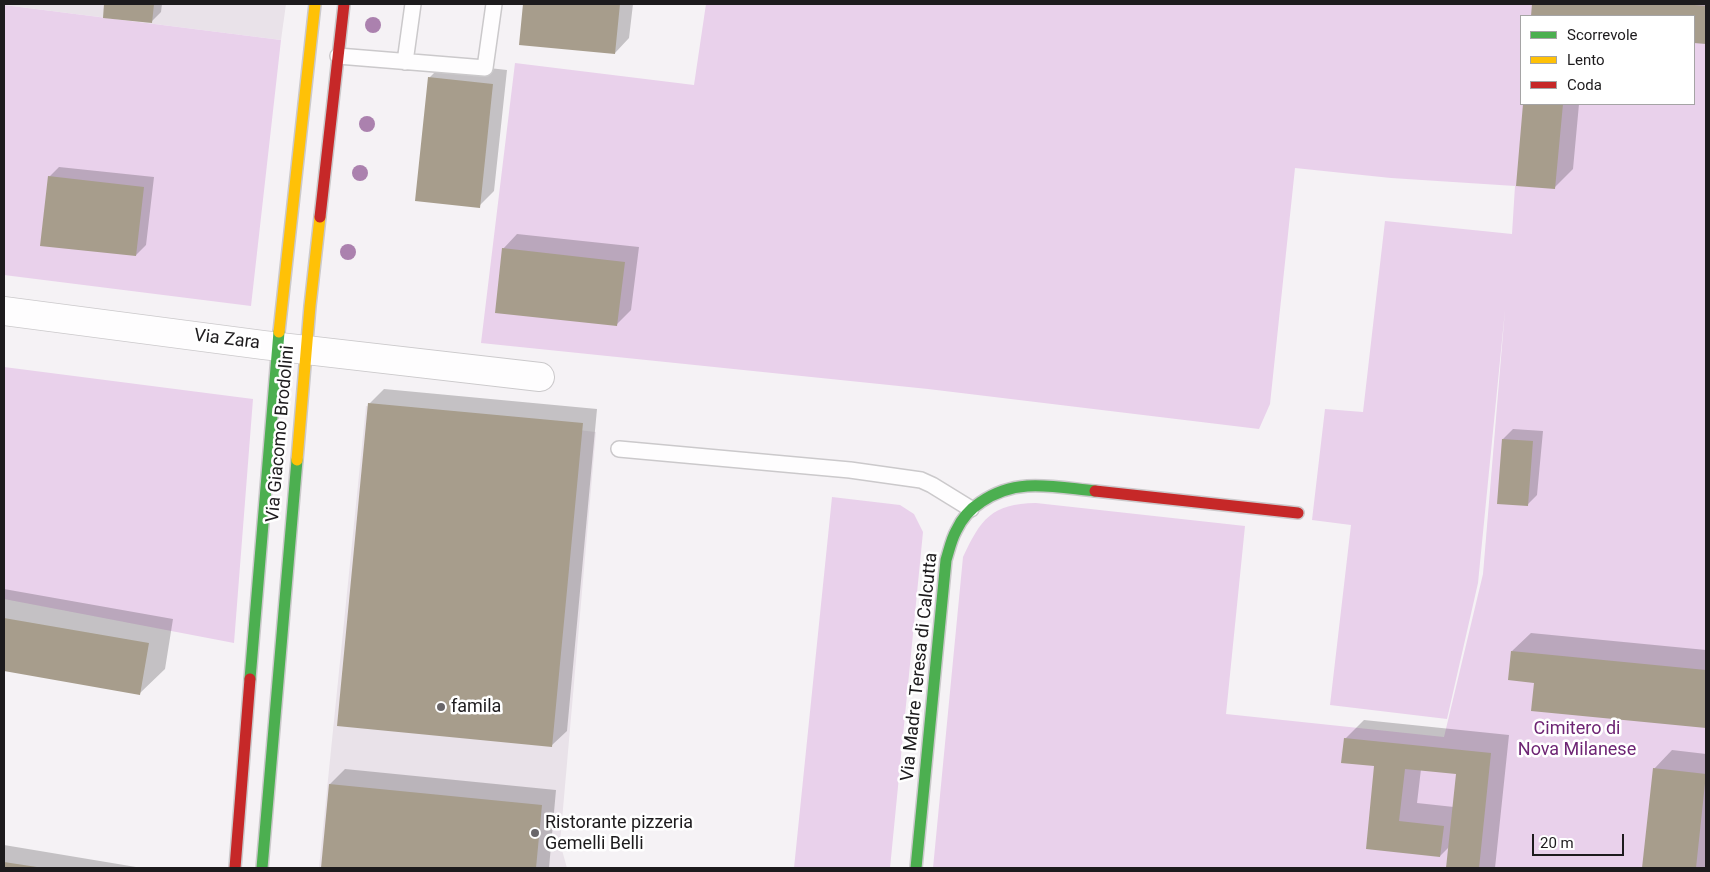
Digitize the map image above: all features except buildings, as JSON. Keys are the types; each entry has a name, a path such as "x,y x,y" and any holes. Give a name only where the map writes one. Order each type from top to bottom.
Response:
{"main road":[{"name":"Via Giacomo Brodolini","path":"235,868 282,295 315,4"},
{"name":"Via Giacomo Brodolini","path":"262,868 307,349 344,4"},
{"name":"Via Madre Teresa di Calcutta","path":"916,868 946,560 956,530 971,510 994,493 1013,487 1036,485 1298,513"}],"street":[{"name":"Via Zara","path":"4,311 540,378"}],"lane":[{"path":"405,62 413,4"},
{"path":"338,56 485,68 494,4"},
{"path":"618,449 850,470 921,480 971,510"}],"shaded area":[{"path":"4,4 286,4 281,40"},
{"path":"366,406 596,432 560,843 567,868 319,868"}],"green space":[{"name":"Cimitero di Nova Milanese","path":"706,4 1706,4 1706,868 933,868 963,557 982,523 989,516 1008,507 1036,503 1245,526 1226,714 1444,737 1483,574 1505,310 1478,583 1447,719 1330,705 1351,525 1312,520 1325,409 1363,412 1385,221 1512,234 1515,186 1391,178 1295,168 1270,404 1259,429 928,389 481,343 515,63 694,85"},
{"path":"4,5 281,40 251,306 4,275"},
{"path":"4,367 253,399 234,643 4,599"},
{"path":"832,497 900,505 914,514 923,532 890,868 794,868"}],"traffic: fast":[{"path":"250,679 279,332"},
{"path":"262,868 297,460"},
{"path":"916,868 946,560 954,534 963,519 973,508 995,494 1008,489 1022,486 1050,486 1095,491"}],"traffic: slow":[{"path":"279,332 315,4"},
{"path":"297,460 310,306 320,217"}],"traffic: jam":[{"path":"320,217 344,4"},
{"path":"1095,491 1298,513"},
{"path":"235,868 250,679"}],"place":[{"name":"famila","path":"441,707"},
{"name":"Ristorante pizzeria Gemelli Belli","path":"535,833"}]}
